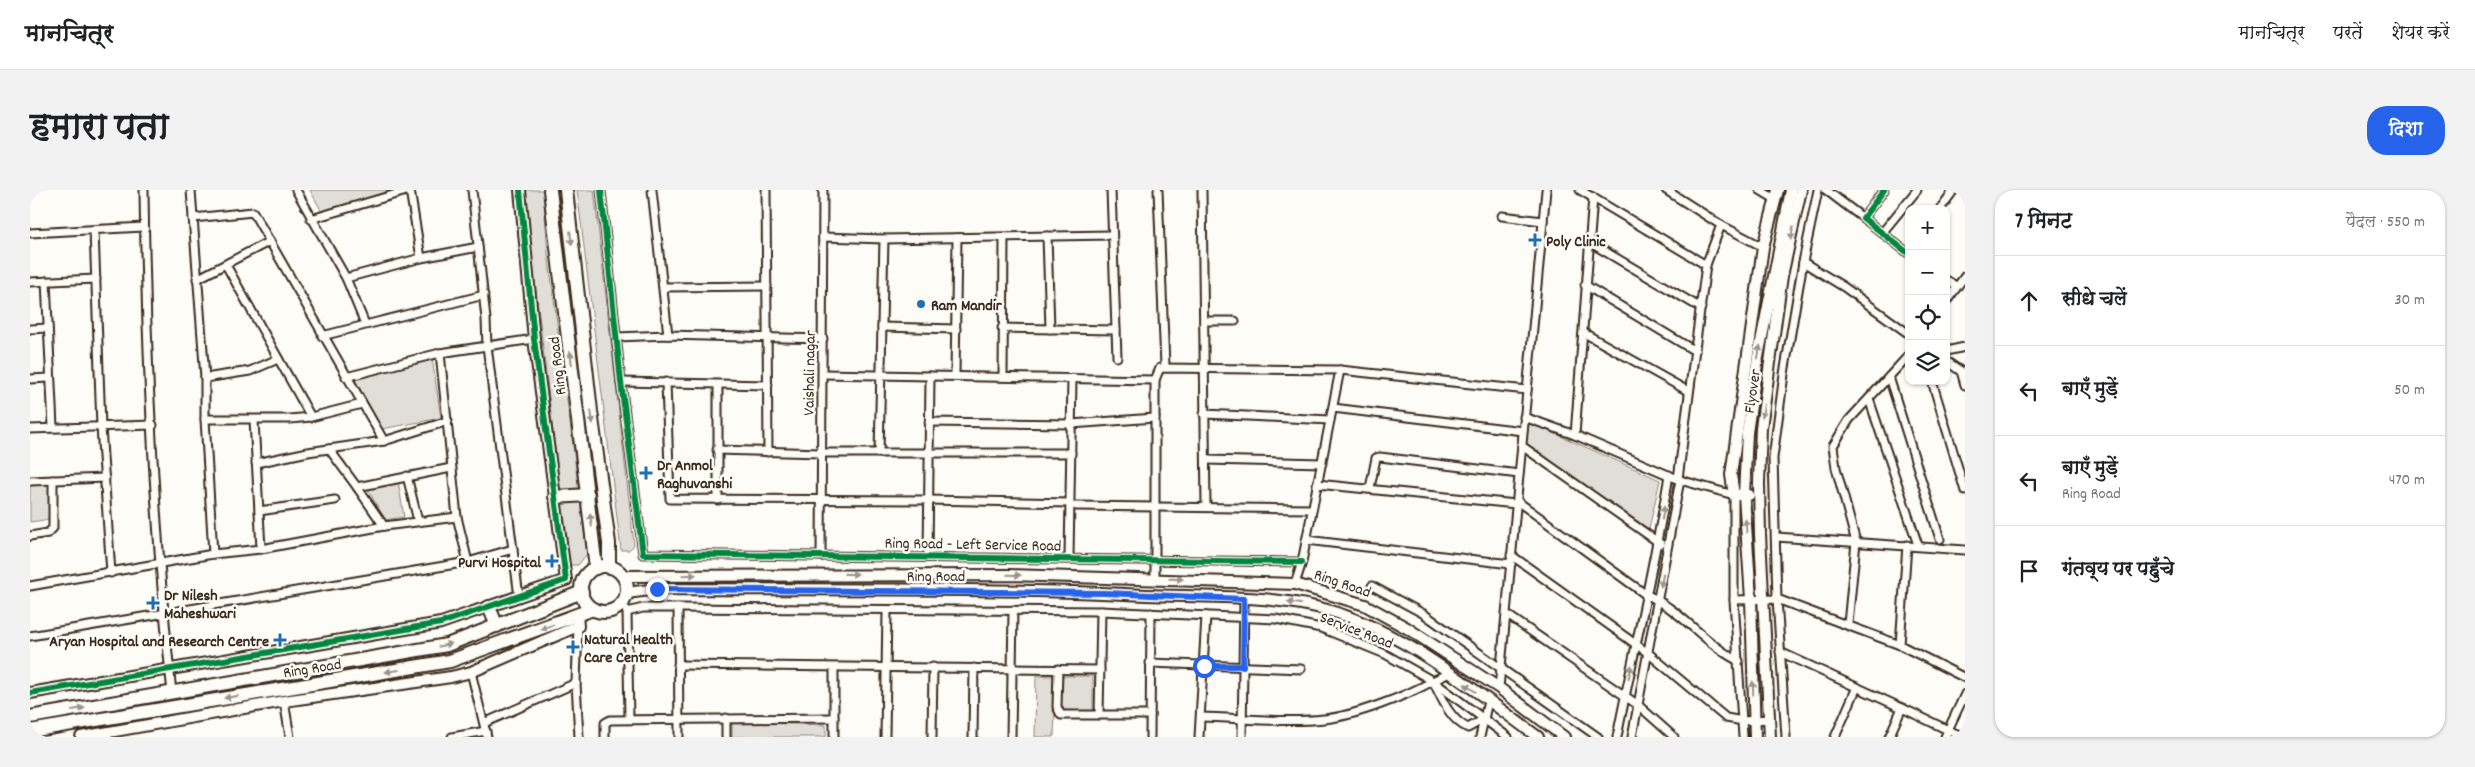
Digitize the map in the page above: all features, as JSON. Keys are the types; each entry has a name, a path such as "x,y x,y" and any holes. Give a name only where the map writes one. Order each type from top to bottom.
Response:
{"highway":[{"name":"Ring Road","path":"550,190 588,495 602,568"},
{"name":"Ring Road","path":"566,190 591,410 609,543 602,568"},
{"path":"555,497 588,495"},
{"path":"602,568 622,576 626,603 609,612 593,609 587,605 582,592 584,580 602,568"},
{"name":"Ring Road","path":"30,717 448,645 582,592"},
{"path":"489,607 497,626"},
{"name":"Ring Road","path":"30,731 450,661 578,621 593,609"},
{"path":"168,707 171,720"}],"main road":[{"path":"30,693 441,623 566,580 534,339 520,190"},
{"name":"Flyover","path":"1739,495 1749,424 1791,190"},
{"name":"Flyover","path":"1770,737 1762,598 1759,495 1761,428 1777,275 1801,190"},
{"path":"1755,737 1751,599 1739,495 1731,475 1763,247 1776,194"},
{"path":"1739,495 1759,495"},
{"name":"Ring Road","path":"622,576 990,574 1295,584 1365,605 1408,628 1499,688 1564,737"},
{"name":"Ring Road","path":"626,603 657,589 1105,593 1282,601 1318,607 1366,625 1404,643 1488,700 1538,737"},
{"path":"81,737 171,720 471,672 578,621"},
{"path":"1448,673 1457,659"}],"street":[{"path":"144,190 152,425 160,564 172,693"},
{"path":"191,190 205,378 204,419 213,554"},
{"path":"296,190 346,278 365,324"},
{"path":"311,219 410,190 421,258"},
{"path":"472,190 484,295 486,346 519,597"},
{"path":"601,190 622,382 768,385"},
{"path":"652,190 668,335"},
{"path":"766,190 768,452"},
{"name":"Vaishali nagar","path":"821,556 823,190"},
{"path":"1111,190 1117,357"},
{"path":"1158,190 1165,366"},
{"path":"1202,190 1206,506"},
{"path":"1499,688 1546,190"},
{"path":"1580,190 1706,265"},
{"path":"1666,190 1721,225 1763,247"},
{"path":"1760,190 1776,194"},
{"path":"1786,737 1777,598 1773,458 1802,262 1818,190"},
{"path":"1826,190 1906,250"},
{"path":"1863,218 1884,190"},
{"path":"1882,233 1917,190"},
{"path":"1943,205 1954,190"},
{"path":"1575,435 1593,197"},
{"path":"193,218 254,212 322,336 384,441"},
{"path":"1502,216 1543,221"},
{"path":"1632,737 1659,599 1679,480 1688,391 1706,265 1721,225"},
{"path":"30,233 144,227"},
{"path":"94,230 101,427 110,572"},
{"path":"823,237 884,239 1112,235"},
{"path":"1047,236 1050,329"},
{"path":"1003,377 1004,237"},
{"path":"955,376 957,238"},
{"path":"880,453 884,239"},
{"path":"197,279 270,241"},
{"path":"1589,242 1701,308"},
{"path":"346,278 421,258 478,247"},
{"path":"1802,262 1844,287 1905,331"},
{"path":"226,265 311,417"},
{"path":"1950,296 1965,276"},
{"path":"30,282 96,278"},
{"path":"46,281 49,378 53,427"},
{"path":"1950,282 1956,286"},
{"path":"1585,285 1695,351"},
{"path":"664,287 767,286"},
{"path":"322,336 484,295"},
{"path":"1204,321 1235,321"},
{"path":"882,327 956,329"},
{"path":"30,329 48,328"},
{"path":"1002,328 1116,330"},
{"path":"1584,333 1688,391"},
{"path":"616,337 668,335 823,339"},
{"path":"346,377 440,353 534,339"},
{"path":"1950,350 1965,347"},
{"path":"440,353 457,517 468,562"},
{"path":"205,378 250,371 278,359"},
{"path":"1848,624 1856,542 1836,468 1833,446 1849,420 1905,359"},
{"path":"1950,363 1963,373 1965,385"},
{"path":"1155,579 1157,506 1155,380 1160,368 1165,366 1340,370 1527,390"},
{"path":"1295,584 1302,562 1340,370"},
{"path":"823,374 1155,380"},
{"path":"928,557 930,376"},
{"path":"1889,377 1940,539"},
{"path":"30,379 49,378"},
{"path":"1070,558 1073,505 1071,453 1072,378"},
{"name":"Ring Road - Left Service Road","path":"622,382 644,554 1302,562"},
{"path":"666,382 670,499 928,500 1073,505 1312,509"},
{"path":"718,385 718,500"},
{"path":"1933,385 1965,491"},
{"path":"1869,399 1918,545"},
{"path":"204,419 254,420 311,417 362,404"},
{"path":"1332,408 1523,431"},
{"path":"1204,414 1330,420"},
{"path":"1524,417 1575,435 1679,480 1739,495 1734,600 1744,737"},
{"path":"929,422 1071,424 1155,418"},
{"path":"254,420 261,549"},
{"path":"256,463 384,441 448,422"},
{"path":"30,429 152,425"},
{"path":"1522,446 1668,548"},
{"path":"329,449 384,526"},
{"path":"717,450 821,453 1071,453"},
{"path":"1370,488 1374,464 1376,458 1380,457 1519,474"},
{"path":"1206,460 1322,463"},
{"path":"357,487 451,468"},
{"path":"407,476 418,521"},
{"path":"1617,737 1645,594 1658,542 1668,476"},
{"path":"30,481 105,478"},
{"path":"30,536 48,533 53,528 53,480"},
{"path":"1759,481 1774,480"},
{"path":"1317,484 1516,503 1645,594 1659,599 1724,654 1739,661"},
{"path":"259,510 335,500"},
{"path":"30,586 213,554 261,549 384,526 457,517"},
{"path":"1776,537 1907,544 1965,550"},
{"path":"1306,540 1511,564"},
{"path":"1900,645 1907,544"},
{"path":"30,636 468,562 513,549"},
{"path":"1511,555 1648,653 1726,718 1743,721 1768,719"},
{"path":"1372,586 1424,614 1598,737"},
{"path":"1734,600 1777,598 1900,645 1965,678"},
{"path":"1242,737 1244,599"},
{"path":"626,603 629,719"},
{"name":"Service Road","path":"626,603 643,608 1101,611 1276,619 1321,628 1385,654 1433,681 1508,737"},
{"path":"678,608 679,737"},
{"path":"1011,737 1013,610"},
{"path":"885,737 887,611"},
{"path":"1099,715 1101,611"},
{"path":"1150,737 1151,613"},
{"path":"1506,614 1638,705 1674,737"},
{"path":"1199,737 1206,616"},
{"path":"578,621 576,683 580,737"},
{"path":"1780,652 1902,708 1947,734 1964,737"},
{"path":"1150,663 1301,669"},
{"path":"678,665 1100,670"},
{"path":"932,737 933,667"},
{"path":"834,668 834,737"},
{"path":"973,737 974,668"},
{"path":"1058,669 1058,712 1061,715 1150,715"},
{"path":"452,737 487,734 471,672"},
{"path":"1201,717 1303,720 1332,718 1411,694 1448,673"},
{"path":"1433,681 1446,707 1461,725 1468,728 1484,719"},
{"path":"484,723 576,683"},
{"path":"1835,737 1857,687"},
{"path":"1947,734 1965,694"},
{"path":"1480,737 1488,700"},
{"path":"284,702 290,737"},
{"path":"1889,737 1902,708"},
{"path":"726,718 726,737"},
{"path":"605,737 605,722 610,720 834,718"}],"shaded area":[{"path":"310,190 398,190 322,212"},
{"path":"524,190 543,190 548,253 587,554 578,565 569,565"},
{"path":"577,190 594,190 634,545 629,550 621,550"},
{"path":"432,358 441,418 382,429 353,376"},
{"path":"1529,422 1660,480 1649,529 1524,442"},
{"path":"398,480 404,517 385,520 366,486"},
{"path":"49,482 51,519 30,522 30,483"},
{"path":"1036,676 1093,676 1093,711 1055,710 1054,737 1035,737"},
{"path":"732,722 826,725 826,737 732,737"}],"cycle path":[{"path":"30,693 441,623 566,580 534,339 520,190"},
{"path":"601,190 621,382 643,554 1302,562"},
{"path":"1884,190 1863,218 1905,251"}],"place":[{"name":"Poly Clinic","path":"1535,240"},
{"name":"Ram Mandir","path":"921,304"},
{"name":"Dr Anmol Raghuvanshi","path":"646,473"},
{"name":"Purvi Hospital","path":"552,561"},
{"name":"Dr Nilesh Maheshwari","path":"153,603"},
{"name":"Aryan Hospital and Research Centre","path":"280,640"},
{"name":"Natural Health Care Centre","path":"573,647"}],"route":[{"path":"657,589 1105,593 1244,599 1243,666 1204,666"}]}
